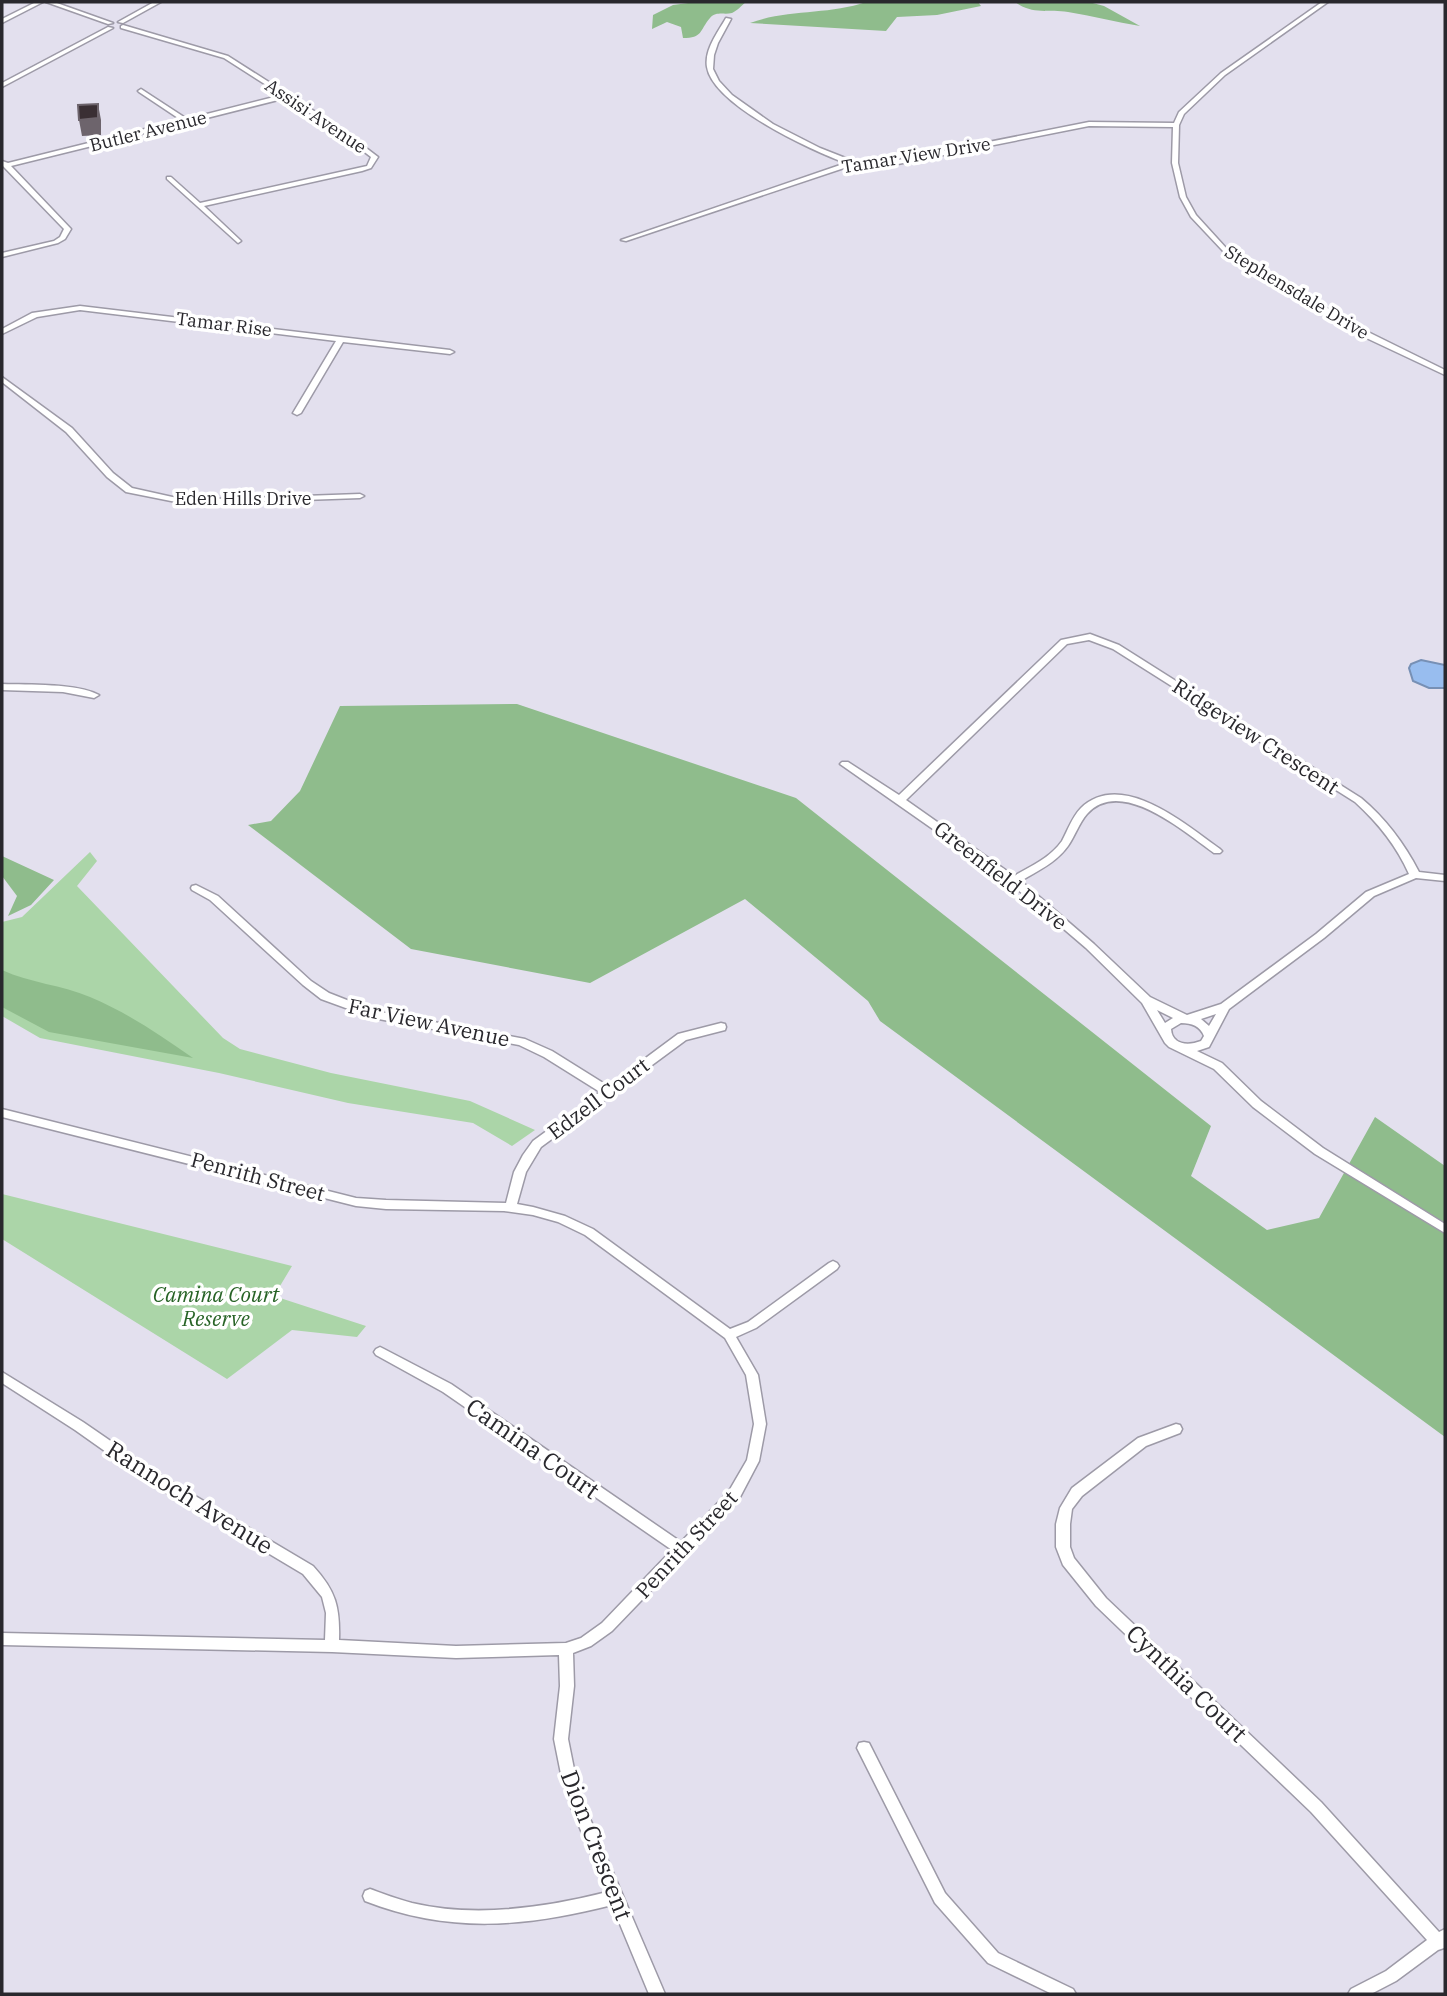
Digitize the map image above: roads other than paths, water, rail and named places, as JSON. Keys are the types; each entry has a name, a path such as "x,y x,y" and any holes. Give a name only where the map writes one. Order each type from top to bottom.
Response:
{"street":[{"path":"2,21 40,2"},
{"path":"49,2 110,25"},
{"path":"2,85 110,25 122,24 158,2"},
{"path":"1175,125 1190,102 1223,74 1325,2"},
{"path":"728,19 710,54 710,70 717,86 741,106 812,147 852,163"},
{"name":"Assisi Avenue","path":"122,24 226,57 288,96 375,158 374,162 360,170 201,205"},
{"path":"141,91 188,122"},
{"name":"Butler Avenue","path":"4,164 288,96"},
{"name":"Tamar View Drive","path":"624,240 852,163 898,162 1088,124 1175,125"},
{"name":"Stephensdale Drive","path":"1175,125 1175,163 1182,197 1193,216 1223,248 1373,338 1445,373"},
{"path":"2,255 55,242 63,238 68,229 4,164"},
{"path":"169,178 238,241"},
{"name":"Tamar Rise","path":"2,332 35,314 80,308 450,352"},
{"path":"297,413 341,339"},
{"name":"Eden Hills Drive","path":"2,379 69,430 110,475 130,490 186,502 360,496"},
{"name":"Ridgeview Crescent","path":"900,800 1064,642 1090,637 1116,647 1358,800 1387,825 1400,842 1415,875"},
{"path":"2,687 63,689 94,695"},
{"name":"Greenfield Drive","path":"845,764 1014,881 1090,946 1146,1000 1165,1031"},
{"path":"1014,881 1063,847 1084,811 1092,804 1113,797 1139,801 1217,851"},
{"path":"1445,878 1415,875 1370,894 1320,936 1225,1007 1169,1023 1165,1031 1170,1042 1218,1066 1257,1104 1310,1145 1445,1229"},
{"name":"Far View Avenue","path":"196,888 214,898 307,983 325,996 373,1014 521,1042 548,1054 606,1090"},
{"name":"Greenfield Drive","path":"1146,1000 1188,1019"},
{"path":"1180,1047 1200,1047 1225,1007"},
{"path":"1188,1019 1205,1028 1218,1066"},
{"name":"Edzell Court","path":"511,1205 517,1176 531,1152 606,1090 682,1037 721,1027"},
{"name":"Penrith Street","path":"2,1113 356,1202 414,1206 511,1205 544,1211 589,1231 729,1335 742,1353 757,1388 760,1424 753,1461 734,1495 607,1628 586,1642 566,1649 456,1652 332,1646 2,1639"},
{"path":"729,1335 752,1325 833,1266"},
{"name":"Camina Court","path":"380,1352 447,1388 682,1550"},
{"name":"Rannoch Avenue","path":"2,1377 155,1479 308,1570 326,1588 333,1606 332,1646"},
{"name":"Cynthia Court","path":"1176,1429 1142,1442 1077,1492 1066,1508 1063,1524 1063,1547 1068,1561 1101,1602 1316,1807 1442,1939"},
{"name":"Dion Crescent","path":"566,1649 567,1686 561,1739 568,1774 578,1807 657,1994"},
{"path":"864,1748 940,1898 993,1958 1068,1994"},
{"path":"370,1896 416,1911 506,1918 564,1911 616,1897"},
{"path":"1356,1994 1391,1976 1442,1939"}],"water":[{"path":"1421,660 1445,665 1445,688 1429,688 1413,681 1409,668 1411,664"}],"park label":[{"name":"Camina Court Reserve","path":"216,1306"}]}
